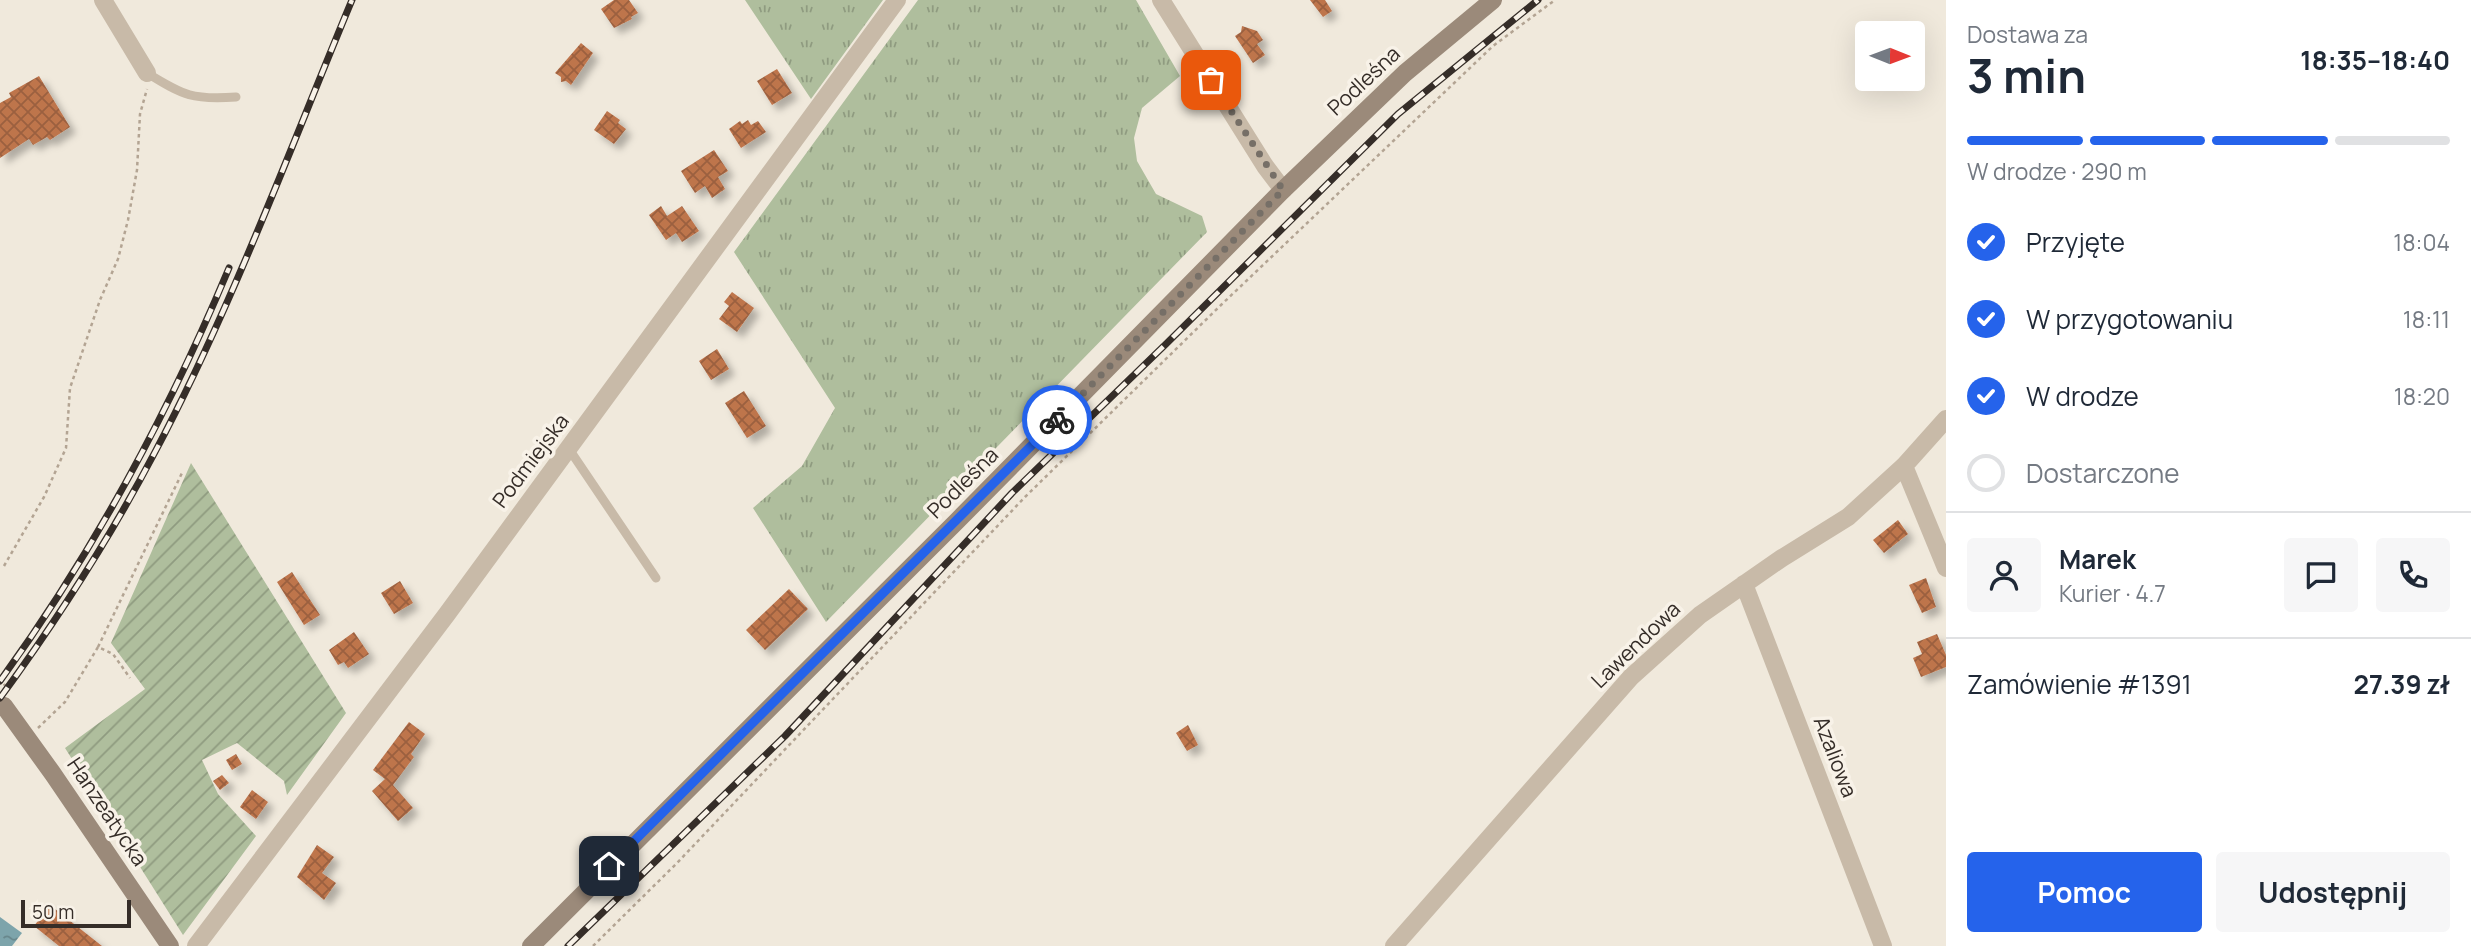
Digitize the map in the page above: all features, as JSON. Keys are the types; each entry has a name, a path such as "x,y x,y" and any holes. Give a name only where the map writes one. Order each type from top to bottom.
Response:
{"street":[{"path":"103,0 147,73"},
{"path":"1161,0 1258,156 1283,190"},
{"name":"Podleśna","path":"532,946 1283,190 1405,73 1493,0"},
{"name":"Podmiejska","path":"196,946 569,449 892,3"},
{"name":"Lawendowa","path":"1394,946 1631,677 1700,615 1782,558 1848,517 1904,466 1946,419"},
{"path":"1904,466 1946,568"},
{"name":"Azaliowa","path":"1744,584 1883,946"},
{"name":"Hanzeatycka","path":"4,706 170,946"}],"lane":[{"path":"147,73 174,90 197,97 236,97"},
{"path":"569,449 656,578"}],"path":[{"path":"593,946 803,732 1025,497 1434,101 1493,46 1555,0"},
{"path":"4,566 44,497 65,448 70,388 100,300 118,259 128,220 138,170 140,114 148,85 147,73"},
{"path":"27,737 47,722 65,702 98,647 182,473"},
{"path":"98,647 113,654 130,678"}],"green space":[{"path":"745,0 883,0 811,99"},
{"path":"918,0 1136,0 1180,76 1142,108 1134,138 1137,161 1156,194 1202,216 1207,232 826,622 753,508 802,466 835,408 734,252"},
{"path":"191,463 346,713 287,795 284,781 237,743 202,760 218,794 256,836 183,935 65,748 145,689 111,643"}],"water":[{"path":"0,917 22,933 12,946 0,946"}],"building":[{"path":"614,0 629,0 638,13 614,28 601,9"},
{"path":"1310,0 1325,0 1332,11 1323,17"},
{"path":"1242,26 1257,31 1263,40 1257,44 1265,55 1253,63 1235,36 1241,32"},
{"path":"581,43 593,53 571,85 566,81 561,82 561,77 555,73"},
{"path":"777,69 792,93 772,105 757,81"},
{"path":"39,76 70,127 50,140 47,137 33,145 29,139 0,158 0,103 11,97 9,93"},
{"path":"607,111 620,120 618,123 626,129 614,144 594,130"},
{"path":"748,120 751,125 758,121 766,132 741,148 729,129 740,121 742,124"},
{"path":"714,150 728,171 718,177 725,189 712,198 705,186 695,193 681,171"},
{"path":"661,206 667,216 682,206 699,231 682,242 676,233 666,240 649,215"},
{"path":"732,292 754,308 737,332 719,319 729,306 724,302"},
{"path":"717,349 729,369 711,380 699,361"},
{"path":"744,391 766,426 747,438 725,403"},
{"path":"1898,520 1908,534 1884,553 1873,540"},
{"path":"292,572 320,615 304,625 277,582"},
{"path":"1926,578 1936,607 1922,613 1909,585"},
{"path":"400,581 413,603 394,614 381,593"},
{"path":"789,589 808,609 765,650 746,630"},
{"path":"354,632 369,654 348,668 344,662 338,665 329,650"},
{"path":"1937,634 1946,655 1946,667 1921,677 1913,658 1922,654 1917,642"},
{"path":"409,722 425,734 411,754 414,757 393,785 413,808 398,821 372,791 385,779 373,770"},
{"path":"1188,725 1198,745 1187,751 1176,733"},
{"path":"236,754 242,764 232,770 226,760"},
{"path":"222,775 229,783 220,790 213,781"},
{"path":"252,790 268,802 256,819 240,807"},
{"path":"317,845 334,857 322,873 336,883 324,900 297,877"},
{"path":"50,905 102,946 59,946 34,926"}],"railway":[{"path":"0,698 42,639 101,547 138,484 183,397 235,285 352,0"},
{"path":"568,946 785,736 1012,493 1398,114 1538,0"},
{"path":"0,681 66,583 127,481 181,376 229,268"}],"way so far":[{"path":"1057,420 1283,190 1211,80"}],"route":[{"path":"609,866 1057,420"}]}
